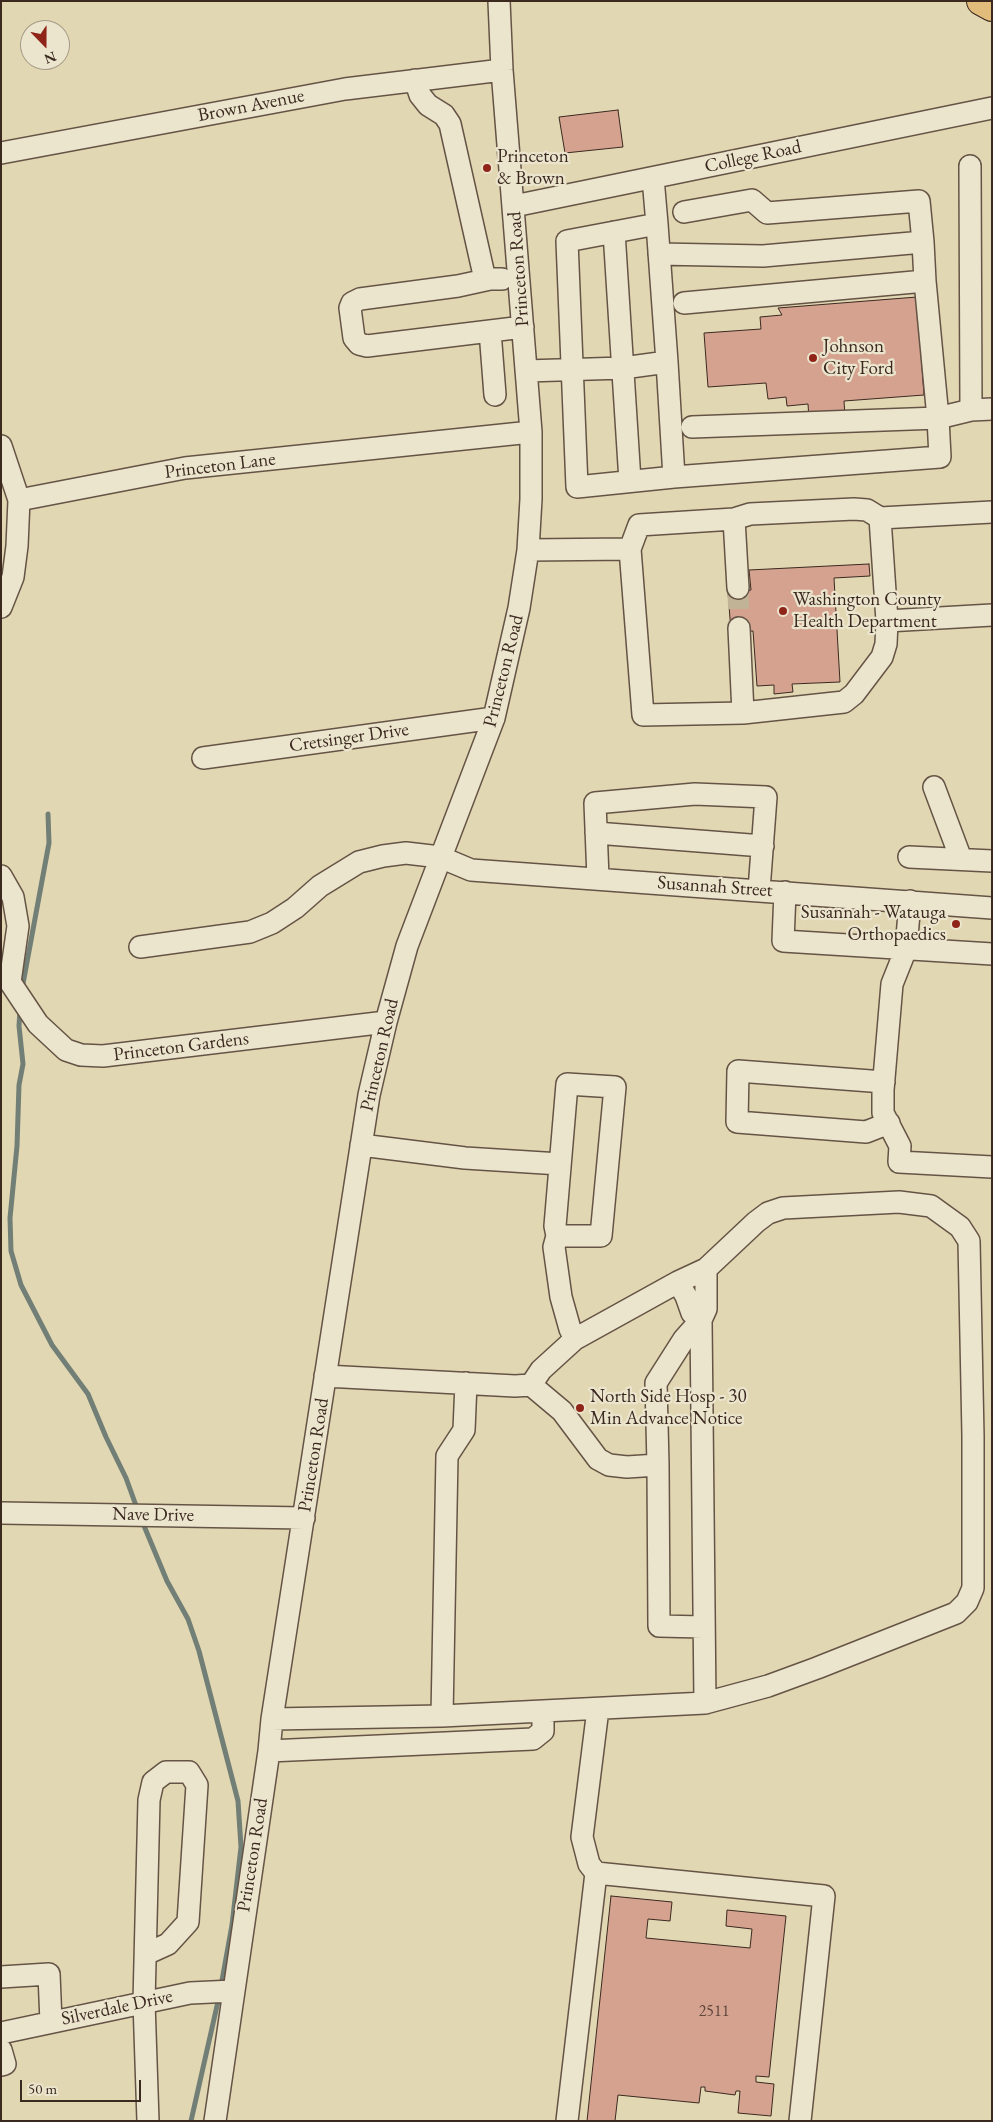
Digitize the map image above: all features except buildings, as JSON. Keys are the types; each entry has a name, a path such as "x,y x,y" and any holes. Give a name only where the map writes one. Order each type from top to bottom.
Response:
{"highway":[{"path":"981,1 992,7"}],"street":[{"name":"Princeton Road","path":"215,2121 269,1751 272,1719 370,1090 407,946 494,718 519,608 528,550 531,499 531,432 502,70 499,1"},
{"name":"Brown Avenue","path":"1,153 345,89 502,70"},
{"path":"415,80 420,95 428,105 444,115 450,124 481,267 484,275 490,279"},
{"name":"College Road","path":"514,206 992,108"},
{"path":"692,427 938,418 982,410 970,166"},
{"path":"653,178 674,477"},
{"path":"657,224 567,241 577,487 674,477 940,457 919,201 767,213 752,200 684,212"},
{"path":"614,232 630,481"},
{"path":"659,254 763,256 923,242"},
{"path":"520,278 490,279 458,286 360,299 352,303 350,308 354,338 359,344 367,346 523,327"},
{"path":"684,303 925,281"},
{"path":"490,331 495,395"},
{"path":"526,371 623,368 667,362"},
{"name":"Princeton Lane","path":"18,500 185,468 531,432"},
{"path":"1,446 18,500 17,546 13,578 1,607"},
{"path":"880,518 887,621 886,644 882,657 854,694 844,702 743,713 643,715 630,550 638,525 734,519 750,514 854,509 868,510 880,518 992,512"},
{"path":"734,519 738,588"},
{"path":"528,550 630,550"},
{"path":"887,621 992,615"},
{"path":"739,628 743,713"},
{"name":"Cretsinger Drive","path":"203,758 494,718"},
{"path":"934,788 961,860"},
{"path":"598,878 595,804 696,794 766,797 759,890"},
{"path":"596,833 763,846"},
{"name":"Susannah Street","path":"140,947 250,932 272,923 295,908 320,886 360,862 406,853 440,857 471,870 992,908"},
{"path":"910,857 992,861"},
{"name":"Princeton Gardens","path":"1,876 13,896 18,926 6,982 38,1024 66,1050 81,1055 103,1056 386,1022"},
{"path":"785,892 784,941 992,954"},
{"path":"910,901 906,949 892,984 883,1113 900,1146 899,1162 992,1167"},
{"path":"884,1082 738,1071 737,1122 866,1132 888,1123"},
{"path":"556,1236 601,1236 615,1087 567,1084 554,1248 560,1291 570,1329 575,1338"},
{"path":"361,1145 465,1158 560,1164"},
{"path":"272,1719 442,1716 705,1703 776,1683 956,1613 968,1602 973,1588 974,1568 969,1241 960,1226 931,1206 900,1202 782,1208 768,1213 706,1269 678,1282 575,1338 541,1370 531,1385"},
{"path":"704,1627 659,1626 656,1383 684,1339 701,1320 706,1309 706,1269"},
{"path":"678,1282 692,1313 701,1320"},
{"path":"701,1320 705,1703"},
{"path":"325,1376 531,1385 562,1411 598,1459 609,1464 628,1467 658,1465"},
{"path":"442,1716 447,1456 464,1430 466,1383"},
{"name":"Nave Drive","path":"1,1512 304,1518"},
{"path":"567,2121 596,1873 589,1864 582,1837 598,1709"},
{"path":"269,1751 533,1739 543,1731 543,1712"},
{"path":"146,1954 168,1944 188,1922 197,1785 189,1772 166,1772 154,1782 149,1800 144,2002 148,2121"},
{"path":"596,1873 824,1896 800,2121"},
{"path":"1,1977 49,1974 51,2022"},
{"name":"Silverdale Drive","path":"1,2033 190,1993 233,1991"},
{"path":"1,2050 5,2064 1,2065"}],"waterway":[{"path":"22,989 49,843 48,814"},
{"path":"20,1010 19,1026 23,1064 19,1085 17,1146 10,1218 11,1251 21,1285 52,1345 88,1394 126,1478 138,1511"},
{"path":"142,1521 167,1581 188,1619 199,1651 238,1801 241,1847 232,1925 221,1986"},
{"path":"191,2121 219,1997"}],"tunnel":[{"path":"738,588 739,628"}],"place":[{"name":"Princeton & Brown","path":"487,168"},
{"name":"Johnson City Ford","path":"813,358"},
{"name":"Washington County Health Department","path":"783,611"},
{"name":"Susannah - Watauga Orthopaedics","path":"956,924"},
{"name":"North Side Hosp - 30 Min Advance Notice","path":"580,1408"}]}
